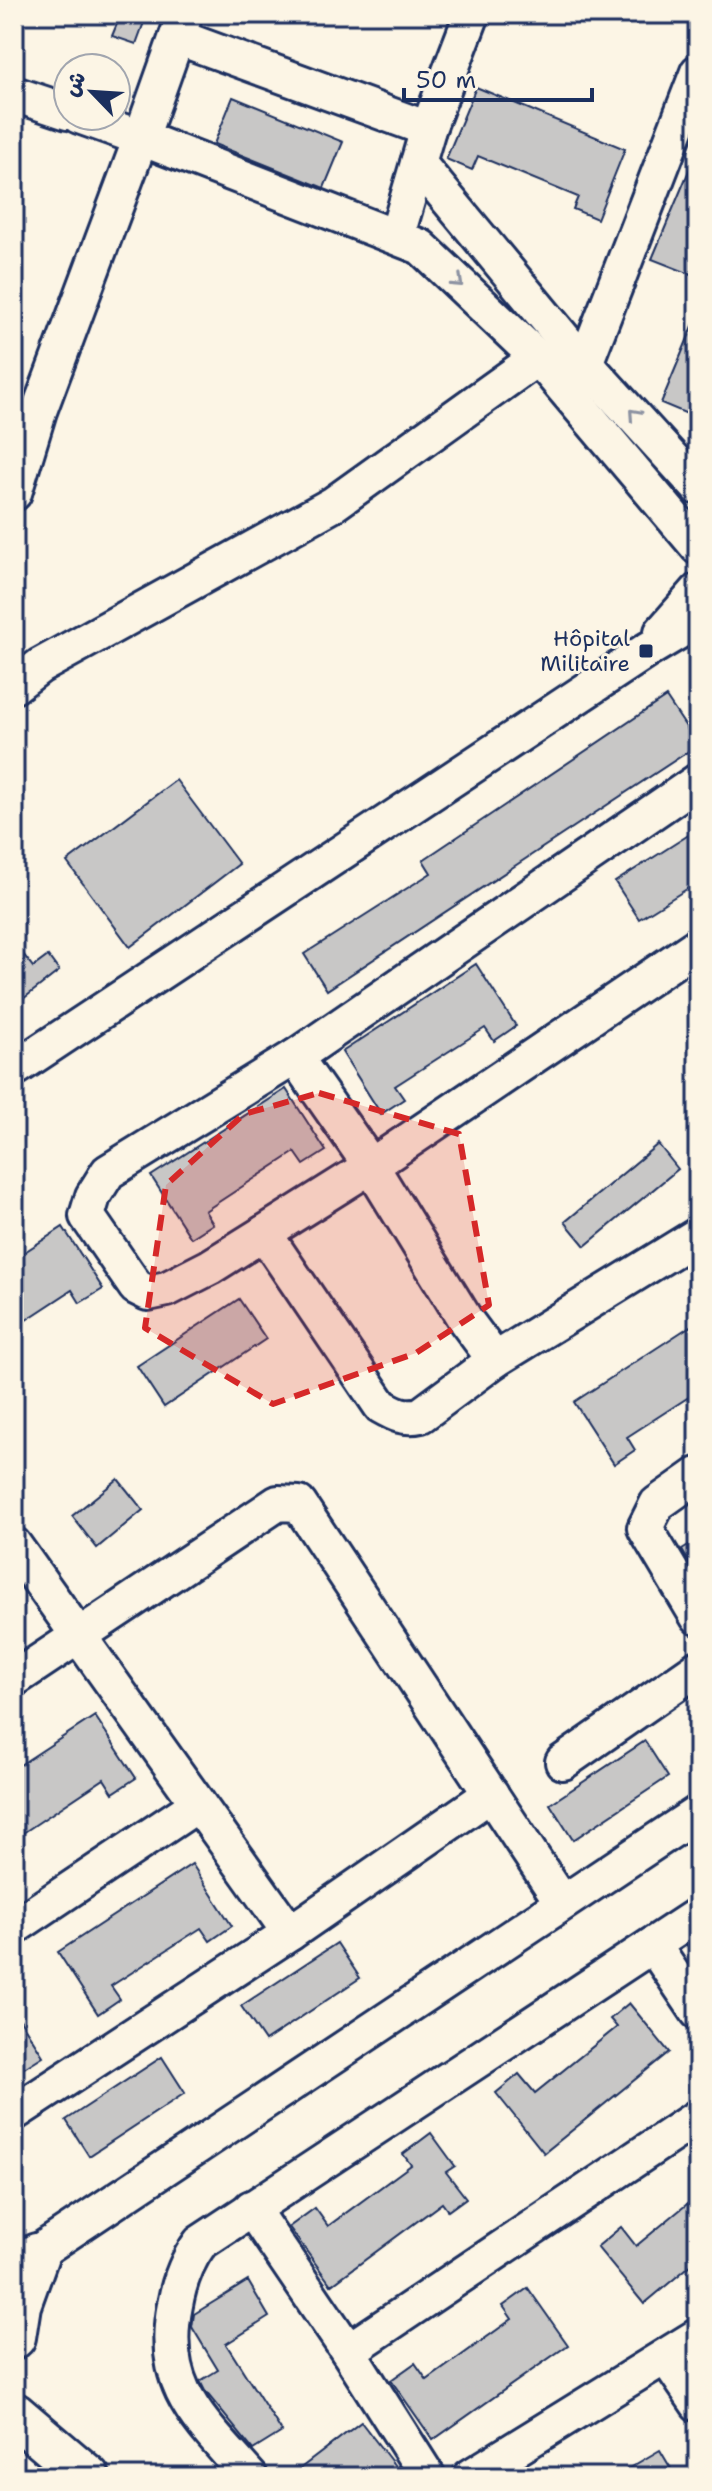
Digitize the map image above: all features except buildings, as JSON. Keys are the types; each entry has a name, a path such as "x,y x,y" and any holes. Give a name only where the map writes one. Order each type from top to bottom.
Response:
{"main road":[{"path":"14,2337 29,2254"},
{"path":"17,2405 88,2477"}],"street":[{"path":"397,235 428,129 472,14"},
{"path":"14,493 39,411 181,26 428,129"},
{"path":"566,357 698,72"},
{"path":"14,94 52,107"},
{"path":"124,132 397,235 421,247 566,357 698,487"},
{"path":"418,163 566,357 698,547"},
{"path":"23,671 332,505 526,366 566,357"},
{"path":"646,651 698,591"},
{"path":"14,1069 646,651 698,620"},
{"path":"698,781 295,1057 108,1172 93,1196 87,1216 136,1287 148,1293 167,1289 371,1166 698,945"},
{"path":"295,1057 371,1166 466,1321 495,1360"},
{"path":"264,1233 381,1406 407,1418 421,1415 495,1360 696,1239"},
{"path":"698,1475 657,1504 645,1528 698,1617"},
{"path":"14,1679 278,1503 292,1501 304,1508 562,1902"},
{"path":"14,1545 290,1933"},
{"path":"563,1762 698,1668"},
{"path":"14,2113 290,1933 491,1794"},
{"path":"14,1927 198,1804"},
{"path":"29,2254 698,1813"},
{"path":"250,2477 188,2405 171,2367 170,2344 177,2292 191,2256 210,2234 698,1915"},
{"path":"653,1945 698,2012"},
{"path":"348,2351 698,2117"},
{"path":"251,2208 348,2351 428,2477"},
{"path":"470,2477 698,2336"},
{"path":"666,2357 698,2404"}],"highlighted area":[{"path":"319,1093 459,1134 489,1305 416,1353 273,1404 145,1328 166,1185 244,1114"}],"place":[{"name":"Hôpital Militaire","path":"646,651"}]}
